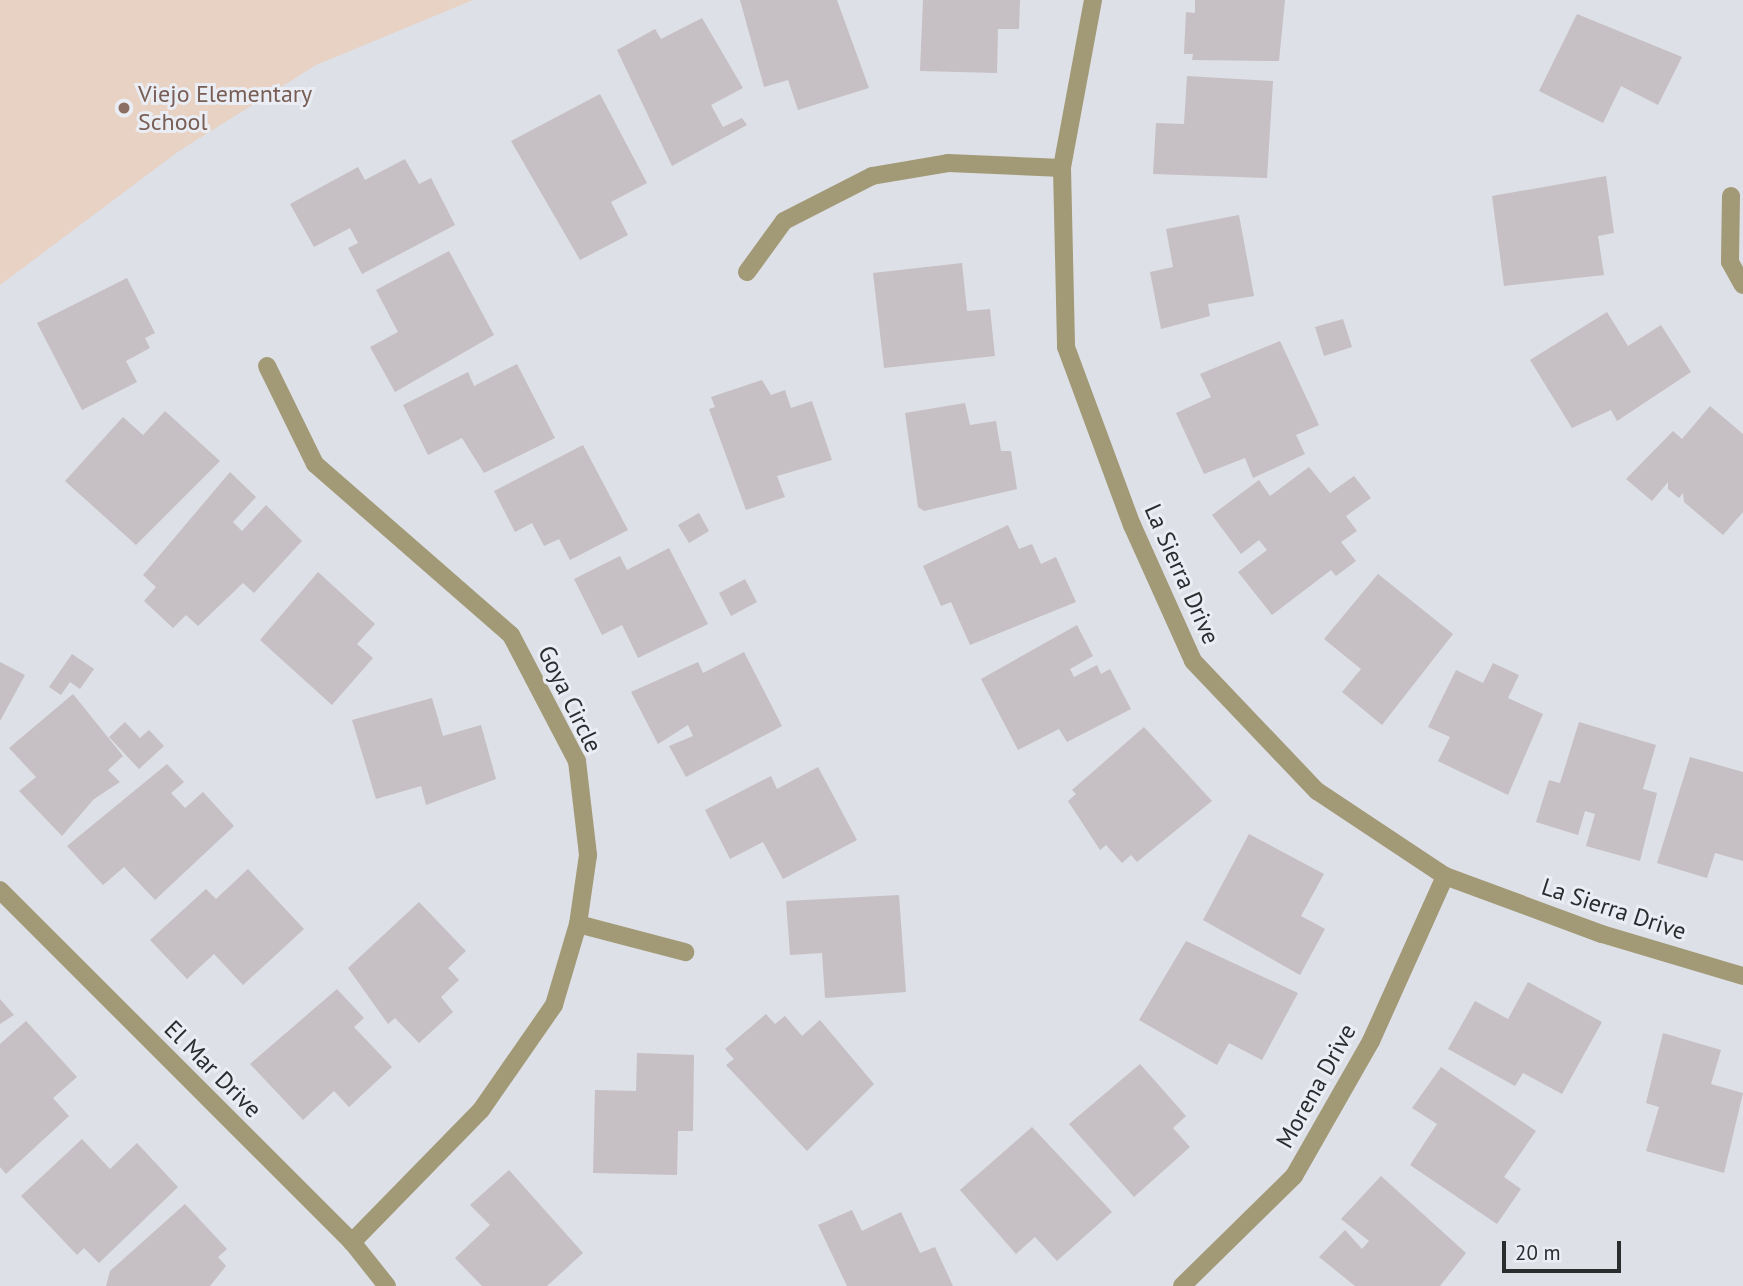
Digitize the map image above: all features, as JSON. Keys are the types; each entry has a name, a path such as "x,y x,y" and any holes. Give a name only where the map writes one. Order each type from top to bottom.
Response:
{"street":[{"name":"La Sierra Drive","path":"1093,0 1062,169 1066,346 1132,525 1193,661 1317,791 1445,876 1602,934 1743,976"},
{"path":"747,272 784,221 872,176 948,163 1062,169"},
{"path":"1731,196 1730,262 1743,285"},
{"name":"Goya Circle","path":"267,366 315,464 511,635 577,761 589,855 579,924 554,1005 481,1110 352,1242"},
{"name":"Morena Drive","path":"1182,1286 1294,1176 1371,1041 1445,876"},
{"name":"El Mar Drive","path":"0,890 352,1242 387,1286"},
{"path":"579,924 685,952"}],"shaded area":[{"name":"Viejo Elementary School","path":"0,0 473,0 316,65 179,151 0,285"}],"building":[{"path":"740,0 837,0 869,88 798,110 788,80 764,87"},
{"path":"923,0 1020,0 1019,29 998,29 997,73 920,71"},
{"path":"1195,0 1285,0 1279,61 1192,60 1193,54 1184,54 1186,12 1195,13"},
{"path":"1577,14 1682,57 1658,105 1621,86 1603,123 1539,91"},
{"path":"702,18 743,88 711,105 723,127 742,118 747,125 672,166 617,50 655,29 661,39"},
{"path":"1187,76 1273,81 1267,178 1153,174 1156,123 1184,124"},
{"path":"600,94 647,183 611,202 628,235 580,260 511,141"},
{"path":"405,159 419,184 431,178 455,225 362,274 348,248 358,243 350,228 314,247 290,204 358,167 365,180"},
{"path":"1606,176 1614,233 1598,236 1604,275 1504,286 1492,196"},
{"path":"1239,215 1254,296 1208,304 1210,316 1161,329 1150,272 1173,267 1166,229"},
{"path":"449,251 494,335 395,392 370,347 398,332 376,290"},
{"path":"962,263 967,311 990,309 995,356 884,368 873,273"},
{"path":"127,278 155,333 145,338 150,348 126,361 137,382 82,410 37,323"},
{"path":"1607,312 1628,346 1661,325 1691,372 1617,421 1611,410 1572,428 1530,360"},
{"path":"1343,319 1352,347 1324,356 1315,327"},
{"path":"1280,341 1319,425 1296,435 1305,454 1253,478 1245,458 1204,474 1176,413 1211,397 1200,374"},
{"path":"517,364 555,438 484,473 462,438 428,455 403,405 468,372 474,386"},
{"path":"762,380 771,395 785,390 791,408 812,401 832,460 777,476 785,497 746,510 709,409 715,407 711,397"},
{"path":"965,403 970,425 996,421 1001,451 1011,451 1017,489 924,511 918,507 905,413"},
{"path":"1710,406 1743,434 1743,512 1723,535 1684,502 1683,493 1679,498 1668,489 1668,482 1652,501 1626,479 1673,431 1682,439"},
{"path":"165,411 220,461 136,545 65,481 123,417 143,435"},
{"path":"583,445 628,530 570,560 559,539 544,546 532,523 515,532 494,491"},
{"path":"1309,467 1330,493 1354,476 1371,498 1346,516 1357,531 1341,542 1356,561 1336,576 1331,570 1272,615 1238,572 1267,550 1259,540 1241,554 1212,515 1259,480 1270,496"},
{"path":"230,472 256,497 233,522 242,531 266,505 302,541 254,593 243,583 198,626 186,615 173,628 144,601 156,587 143,575"},
{"path":"699,513 709,531 689,543 678,525"},
{"path":"1008,525 1019,549 1032,544 1041,564 1056,557 1076,602 970,645 951,602 941,606 923,566"},
{"path":"669,548 708,624 638,658 622,625 602,635 574,579 620,556 627,570"},
{"path":"318,572 375,624 357,644 373,658 332,705 260,640"},
{"path":"1378,574 1453,634 1382,725 1342,692 1361,669 1324,639"},
{"path":"745,579 757,602 731,616 719,593"},
{"path":"1077,625 1093,656 1070,669 1074,677 1097,665 1101,674 1110,669 1131,709 1067,742 1059,729 1018,750 981,679"},
{"path":"744,652 782,726 686,777 669,746 693,736 688,725 658,744 631,692 698,662 703,673"},
{"path":"72,654 94,669 80,689 70,682 61,695 49,687"},
{"path":"0,662 25,675 0,721"},
{"path":"1493,663 1519,675 1508,698 1543,714 1508,795 1438,761 1450,737 1428,727 1456,670 1483,683"},
{"path":"73,694 123,756 108,770 120,782 94,799 62,836 19,791 36,777 9,748"},
{"path":"432,698 443,736 481,725 496,779 426,805 421,786 376,799 352,720"},
{"path":"125,722 140,738 149,730 164,746 139,769 109,737"},
{"path":"1579,722 1656,745 1643,789 1657,793 1640,861 1586,846 1595,814 1585,811 1578,835 1536,822 1549,780 1560,783"},
{"path":"1144,727 1212,801 1137,862 1131,855 1122,863 1106,845 1100,850 1068,801 1076,794 1072,790"},
{"path":"1690,757 1743,772 1743,861 1715,853 1707,878 1657,863"},
{"path":"167,764 184,782 171,793 185,808 203,792 234,826 155,900 124,867 103,885 67,846"},
{"path":"818,767 857,840 783,879 763,842 730,859 705,810 771,776 777,789"},
{"path":"1249,834 1324,874 1301,916 1325,929 1300,975 1203,920"},
{"path":"248,869 304,929 243,985 214,954 187,979 150,940 206,889 216,899"},
{"path":"899,895 906,992 825,998 822,953 790,955 786,901"},
{"path":"419,902 466,951 448,968 459,980 441,997 453,1012 419,1043 395,1018 388,1024 348,968"},
{"path":"1186,941 1298,993 1262,1060 1229,1043 1217,1065 1139,1020"},
{"path":"1528,982 1602,1022 1562,1094 1523,1073 1515,1086 1448,1049 1475,1001 1508,1019"},
{"path":"337,989 364,1018 354,1027 392,1067 349,1107 334,1091 303,1120 250,1064"},
{"path":"0,999 14,1015 0,1024"},
{"path":"766,1014 775,1024 785,1016 802,1036 820,1020 874,1084 807,1151 726,1065 734,1059 725,1049"},
{"path":"26,1021 77,1077 53,1098 69,1116 6,1174 0,1167 0,1044"},
{"path":"1663,1033 1721,1050 1711,1084 1743,1093 1724,1173 1646,1151 1659,1107 1646,1103"},
{"path":"637,1053 694,1055 693,1131 678,1131 677,1175 593,1173 595,1090 636,1091"},
{"path":"1140,1064 1186,1116 1173,1128 1190,1147 1134,1197 1069,1124"},
{"path":"1441,1067 1536,1131 1504,1177 1521,1189 1497,1224 1410,1165 1437,1124 1412,1108"},
{"path":"1032,1127 1112,1212 1057,1261 1035,1237 1016,1254 960,1190"},
{"path":"82,1139 110,1169 137,1143 178,1187 99,1263 84,1248 77,1255 21,1196"},
{"path":"509,1170 583,1253 547,1286 482,1286 455,1258 490,1225 470,1205"},
{"path":"1381,1176 1466,1253 1440,1286 1355,1286 1319,1257 1345,1230 1362,1249 1369,1241 1341,1219"},
{"path":"185,1204 227,1249 218,1257 226,1266 210,1286 106,1286 110,1271"},
{"path":"852,1210 862,1231 901,1212 920,1253 935,1247 953,1286 847,1286 818,1225"}],"place":[{"name":"Viejo Elementary School","path":"124,108"}]}
